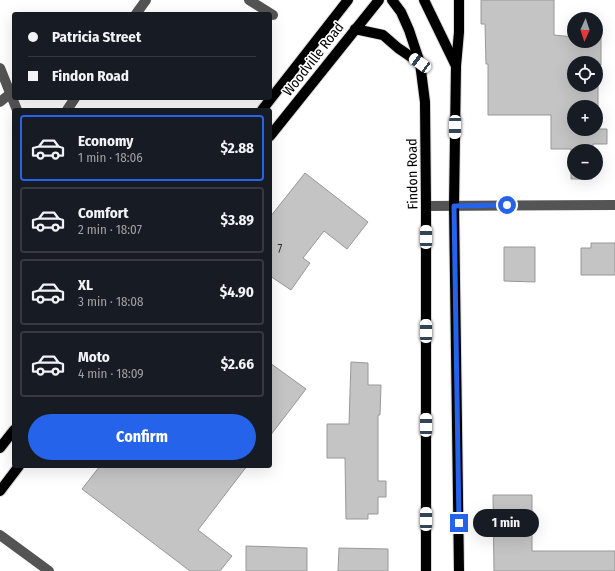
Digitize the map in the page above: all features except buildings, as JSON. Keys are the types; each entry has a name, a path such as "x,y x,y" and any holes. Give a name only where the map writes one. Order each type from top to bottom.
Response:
{"main road":[{"name":"Woodville Road","path":"272,97 348,0"},
{"name":"Woodville Road","path":"272,133 379,0"},
{"name":"Findon Road","path":"392,0 401,12 409,30 420,63 425,102 426,571"},
{"path":"424,0 456,66"},
{"path":"459,0 459,32 456,66 454,206 459,571"},
{"path":"355,29 383,35 398,48 420,63"},
{"name":"Woodville Road","path":"264,108 270,100"},
{"path":"0,448 12,433"},
{"path":"0,491 17,468"}],"street":[{"path":"137,12 146,0"},
{"path":"249,0 268,12"},
{"path":"0,68 12,96"},
{"path":"0,102 11,93"},
{"path":"426,206 615,205"},
{"path":"0,535 49,571"}],"route":[{"path":"459,523 454,206 507,205"}]}
